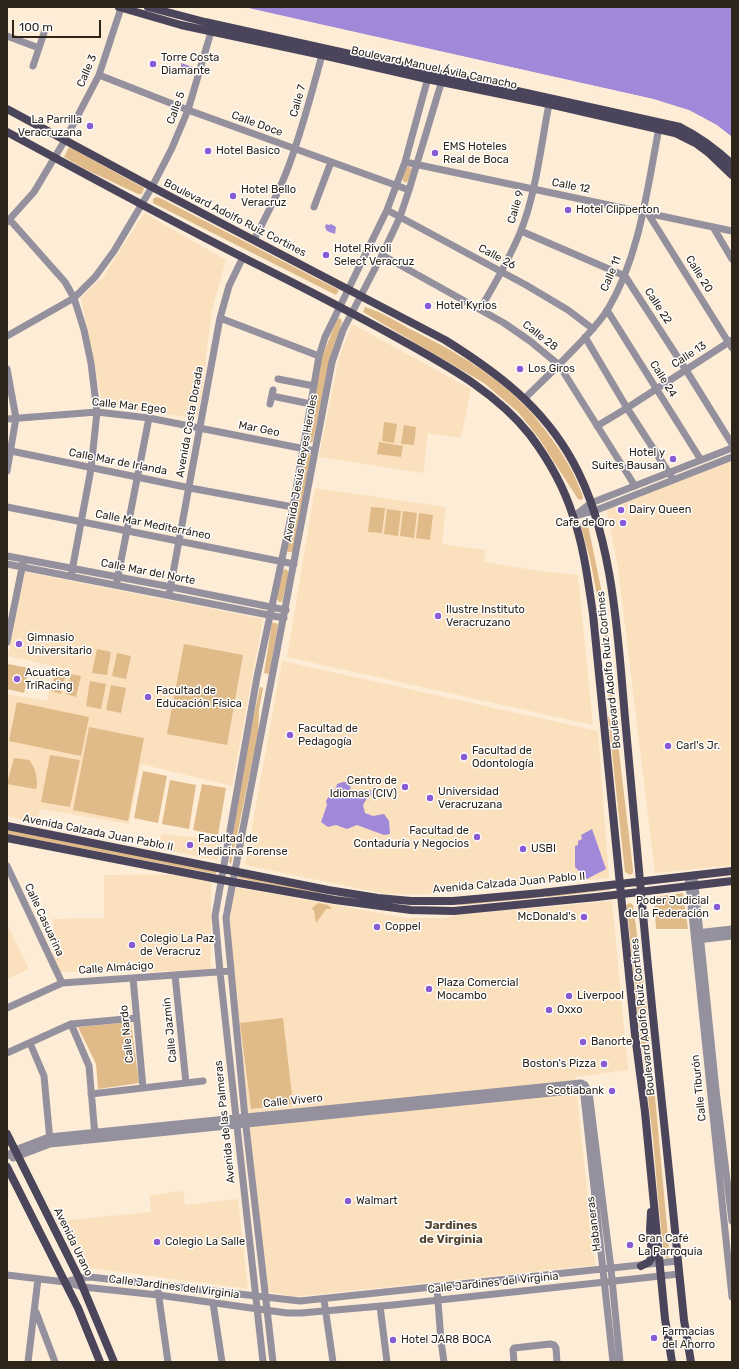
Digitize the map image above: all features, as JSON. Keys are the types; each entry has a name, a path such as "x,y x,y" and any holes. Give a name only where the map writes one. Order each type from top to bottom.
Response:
{"main road":[{"name":"Boulevard Manuel Ávila Camacho","path":"120,7 211,32 680,127 701,138 718,150 732,164"},
{"name":"Boulevard Manuel Ávila Camacho","path":"148,7 428,76"},
{"name":"Boulevard Manuel Ávila Camacho","path":"443,79 659,128 675,133 697,144 732,175"},
{"name":"Boulevard Adolfo Ruiz Cortines","path":"7,109 152,187 446,340 497,374 525,398 548,425 576,467 593,507 606,560 617,628 640,882 678,1261 684,1320 691,1362"},
{"name":"Boulevard Adolfo Ruiz Cortines","path":"7,132 243,257 340,306 457,372 508,411 529,434 564,491 574,516 585,565 593,614 636,1047 653,1185 665,1319 672,1362"},
{"name":"Avenida Calzada Juan Pablo II","path":"7,826 328,890 404,901 453,901 542,893 732,871"},
{"name":"Avenida Calzada Juan Pablo II","path":"7,838 327,899 411,910 454,910 692,887 732,881"},
{"path":"327,899 328,890"},
{"path":"453,901 454,910"},
{"name":"Avenida Urano","path":"7,1134 79,1278 114,1362"},
{"path":"7,1167 78,1308 100,1362"},
{"path":"641,1266 649,1262 652,1254 650,1230 653,1185"},
{"path":"36,1227 50,1220"}],"street":[{"name":"Calle 3","path":"8,221 34,192 65,140 99,75 120,7"},
{"path":"33,66 45,30"},
{"name":"Calle 5","path":"7,336 74,298 95,277 114,252 143,204 172,148 188,110 211,32"},
{"path":"7,36 39,48"},
{"name":"Calle 7","path":"254,240 276,195 294,149 306,113 322,55"},
{"name":"Calle Doce","path":"99,75 188,110 409,190"},
{"name":"Avenida Jesús Reyes Heroles","path":"222,880 257,678 293,507 319,356 325,337 387,210 405,162 428,76"},
{"name":"Avenida Jesús Reyes Heroles","path":"233,882 332,362 337,344 400,216 443,79"},
{"name":"Calle 9","path":"480,309 502,272 521,231 533,190 549,104"},
{"name":"Calle 11","path":"525,398 593,329 607,310 625,276 645,212 659,128"},
{"path":"314,207 331,162"},
{"name":"Calle 12","path":"405,162 732,231"},
{"name":"Calle 26","path":"387,210 502,272 568,310 593,329"},
{"name":"Calle 20","path":"645,212 731,343"},
{"path":"8,221 65,282 74,298 84,330 91,363 97,412 91,469 72,572"},
{"path":"713,227 732,259"},
{"path":"521,231 625,276"},
{"name":"Calle 28","path":"382,255 504,323 530,341 559,365 635,486"},
{"name":"Avenida Costa Dorada","path":"169,595 190,488 199,428 220,318 229,286 243,257"},
{"name":"Calle 22","path":"625,276 732,444"},
{"name":"Calle 24","path":"607,310 701,460"},
{"path":"220,318 319,356"},
{"path":"585,337 627,408 674,480"},
{"name":"Calle 13","path":"597,426 731,343"},
{"path":"7,369 16,418 7,472"},
{"path":"278,379 314,386"},
{"path":"270,404 272,393 311,404"},
{"name":"Calle Mar Egeo","path":"7,419 97,412 149,418 199,428"},
{"path":"117,585 149,418"},
{"name":"Mar Geo","path":"199,428 315,451"},
{"path":"574,516 635,486 732,448"},
{"name":"Calle Mar de Irlanda","path":"10,451 91,469 293,507"},
{"path":"593,507 674,480 732,457"},
{"name":"Calle Mar Mediterráneo","path":"7,507 294,564"},
{"name":"Calle Mar del Norte","path":"7,556 24,559 117,585 284,618"},
{"path":"7,642 24,559"},
{"name":"Calle Mar del Norte","path":"7,564 22,567 118,577 171,586 286,610"},
{"name":"Calle Casuarina","path":"7,866 62,983"},
{"name":"Calle Tiburón","path":"691,876 729,1239 732,1297"},
{"name":"Avenida de las Palmeras","path":"222,880 215,922 263,1362"},
{"name":"Avenida de las Palmeras","path":"233,882 226,924 245,1121 273,1362"},
{"path":"698,936 732,929"},
{"path":"698,936 732,936"},
{"name":"Calle Almácigo","path":"7,1008 62,983 231,971"},
{"name":"Calle Jazmín","path":"175,975 186,1083"},
{"name":"Calle Nardo","path":"133,978 144,1088"},
{"name":"Calle Tiburón","path":"704,1000 732,1221"},
{"path":"7,1053 71,1024 136,1018"},
{"path":"71,1024 89,1066 95,1136"},
{"path":"30,1043 44,1076 50,1141"},
{"path":"91,1094 204,1081"},
{"name":"Calle Vivero","path":"7,1157 50,1141 528,1092 578,1090 584,1088"},
{"name":"Habaneras","path":"584,1088 590,1092 611,1269 608,1282 613,1362"},
{"name":"Habaneras","path":"584,1088 595,1205 603,1270 608,1282 620,1362"},
{"path":"595,1205 603,1204"},
{"path":"247,1219 256,1218"},
{"name":"Calle Jardines del Virginia","path":"65,1282 90,1277 300,1301 324,1300 678,1261"},
{"name":"Calle Jardines del Virginia","path":"65,1282 82,1287 158,1295 213,1304 301,1313 680,1274"},
{"path":"7,1275 65,1282"},
{"path":"28,1362 38,1279"},
{"path":"157,1284 168,1362"},
{"path":"437,1288 444,1362"},
{"path":"324,1300 333,1362"},
{"path":"213,1304 222,1362"},
{"path":"380,1306 388,1362"},
{"path":"35,1310 54,1362"},
{"path":"514,1362 514,1348 550,1344 554,1345 556,1348 557,1362"}],"shaded area":[{"path":"244,7 732,7 732,137 704,118 653,99"},
{"path":"181,63 193,67 191,70 185,71 181,68"},
{"path":"69,147 144,188 142,194 138,194 85,169 64,157"},
{"path":"406,167 410,167 412,170 408,181 405,183 402,179"},
{"path":"156,197 339,290 336,295 153,203 153,199"},
{"path":"144,213 226,260 212,310 204,381 197,418 103,406 81,298 103,277"},
{"path":"326,224 331,224 336,227 335,234 327,231 325,227"},
{"path":"365,307 384,315 445,347 488,374 514,396 535,417 563,455 576,480 583,497 582,500 578,499 538,437 518,412 484,383 363,312"},
{"path":"340,318 342,322 331,354 313,441 311,443 307,440 322,357 337,319"},
{"path":"352,324 471,389 461,438 428,433 423,473 319,457 339,358"},
{"path":"384,422 397,424 394,443 382,441"},
{"path":"404,425 416,427 414,445 401,444"},
{"path":"379,442 403,446 401,457 377,454"},
{"path":"309,452 311,457 293,552 288,552 305,453"},
{"path":"732,461 732,865 655,873 618,568 606,508"},
{"name":"Ilustre Instituto Veracruzano","path":"315,488 446,507 442,544 485,550 485,562 539,571 578,575 593,725 287,657"},
{"path":"371,507 385,508 382,533 368,532"},
{"path":"387,509 401,511 398,536 384,534"},
{"path":"403,511 417,513 414,538 400,536"},
{"path":"419,513 433,515 430,540 416,538"},
{"path":"587,520 605,608 610,661 590,559 580,523"},
{"path":"286,569 289,573 282,602 279,602 277,599 283,570"},
{"name":"Facultad de Educación Física","path":"25,572 263,619 232,786 141,764 129,824 40,809 37,823 7,816 7,694 47,701 54,666 8,656"},
{"path":"272,623 276,623 278,625 269,674 264,673"},
{"path":"184,644 243,655 227,745 167,734"},
{"path":"97,649 111,652 107,675 92,673"},
{"path":"117,653 131,656 126,679 112,676"},
{"name":"Universidad Veracruzana","path":"282,661 598,731 609,878 429,894 386,894 245,865"},
{"name":"Acuatica TriRacing","path":"8,664 29,668 24,693 7,689"},
{"path":"56,671 66,673 61,694 51,691"},
{"path":"71,674 81,676 76,697 66,694"},
{"path":"90,681 106,684 101,709 86,706"},
{"path":"609,684 613,685 615,715 611,712 609,703"},
{"path":"111,685 126,688 121,713 106,710"},
{"path":"260,687 263,688 259,710 258,734 231,864 229,862 232,846 231,840 248,743"},
{"path":"17,702 89,717 81,756 9,741"},
{"path":"608,716 612,723 616,726 633,870 633,873 630,875 625,872"},
{"path":"89,727 144,738 128,821 73,810"},
{"path":"50,755 80,760 70,807 41,802"},
{"path":"14,758 29,760 35,769 37,787 35,789 7,784"},
{"path":"143,771 167,776 158,823 134,818"},
{"path":"170,780 196,785 189,829 162,824"},
{"path":"350,782 351,795 362,797 365,790 371,790 372,795 367,798 363,805 365,813 373,816 384,814 389,821 390,834 384,835 357,825 347,829 336,825 328,827 321,822 327,805 326,801 337,784"},
{"path":"202,784 226,788 218,835 193,830"},
{"path":"592,829 606,869 587,879 575,867 575,846 578,845 578,841 582,839 581,835"},
{"path":"7,830 216,871 216,874 7,834"},
{"name":"Facultad de Medicina Forense","path":"161,834 221,840 217,860 160,849"},
{"name":"Colegio La Paz de Veracruz","path":"211,874 211,971 54,972 53,919 104,918 104,875"},
{"path":"238,875 323,893 238,878"},
{"path":"234,887 407,918 446,918 455,915 612,901 628,1070 575,1077 595,1265 293,1297 266,1291 226,924"},
{"path":"611,889 548,897 546,896"},
{"path":"683,893 688,929 656,929 654,897"},
{"path":"536,897 461,905 460,904"},
{"path":"318,903 328,905 332,909 326,909 316,923 314,910 311,909"},
{"path":"630,903 633,905 646,1000 669,1248 669,1258 667,1259 664,1256 653,1139 626,905"},
{"path":"7,924 29,969 7,979"},
{"path":"283,1018 293,1104 251,1109 240,1023"},
{"path":"131,1022 139,1083 98,1089 96,1064 78,1027"},
{"name":"Colegio La Salle","path":"183,1191 185,1205 238,1199 248,1289 84,1267 81,1264 61,1221 151,1212 150,1195"}],"pier":[{"path":"242,7 653,99 689,110 717,125 732,137 732,139 716,127 688,112 653,101 244,9"}],"place":[{"name":"Torre Costa Diamante","path":"153,64"},
{"name":"La Parrilla Veracruzana","path":"90,126"},
{"name":"Hotel Basico","path":"208,151"},
{"name":"EMS Hoteles Real de Boca","path":"435,153"},
{"name":"Hotel Bello Veracruz","path":"233,196"},
{"name":"Hotel Clipperton","path":"568,210"},
{"name":"Hotel Rivoli Select Veracruz","path":"326,255"},
{"name":"Hotel Kyrios","path":"428,306"},
{"name":"Los Giros","path":"520,369"},
{"name":"Hotel y Suites Bausan","path":"673,459"},
{"name":"Dairy Queen","path":"621,510"},
{"name":"Cafe de Oro","path":"623,523"},
{"name":"Ilustre Instituto Veracruzano","path":"438,616"},
{"name":"Gimnasio Universitario","path":"19,644"},
{"name":"Acuatica TriRacing","path":"17,679"},
{"name":"Facultad de Educación Física","path":"148,697"},
{"name":"Facultad de Pedagogía","path":"290,735"},
{"name":"Carl's Jr.","path":"668,746"},
{"name":"Facultad de Odontología","path":"464,757"},
{"name":"Centro de Idiomas (CIV)","path":"405,787"},
{"name":"Universidad Veracruzana","path":"430,798"},
{"name":"Facultad de Contaduría y Negocios","path":"477,837"},
{"name":"Facultad de Medicina Forense","path":"190,845"},
{"name":"USBI","path":"523,849"},
{"name":"Poder Judicial de la Federación","path":"717,907"},
{"name":"McDonald's","path":"584,917"},
{"name":"Coppel","path":"377,927"},
{"name":"Colegio La Paz de Veracruz","path":"132,945"},
{"name":"Plaza Comercial Mocambo","path":"429,989"},
{"name":"Liverpool","path":"569,996"},
{"name":"Oxxo","path":"549,1010"},
{"name":"Banorte","path":"583,1042"},
{"name":"Boston's Pizza","path":"604,1064"},
{"name":"Scotiabank","path":"612,1091"},
{"name":"Walmart","path":"348,1201"},
{"name":"Colegio La Salle","path":"157,1242"},
{"name":"Gran Café La Parroquia","path":"630,1245"},
{"name":"Farmacias del Ahorro","path":"654,1338"},
{"name":"Hotel JAR8 BOCA","path":"393,1340"}],"district":[{"name":"Jardines de Virginia","path":"451,1233"}]}
